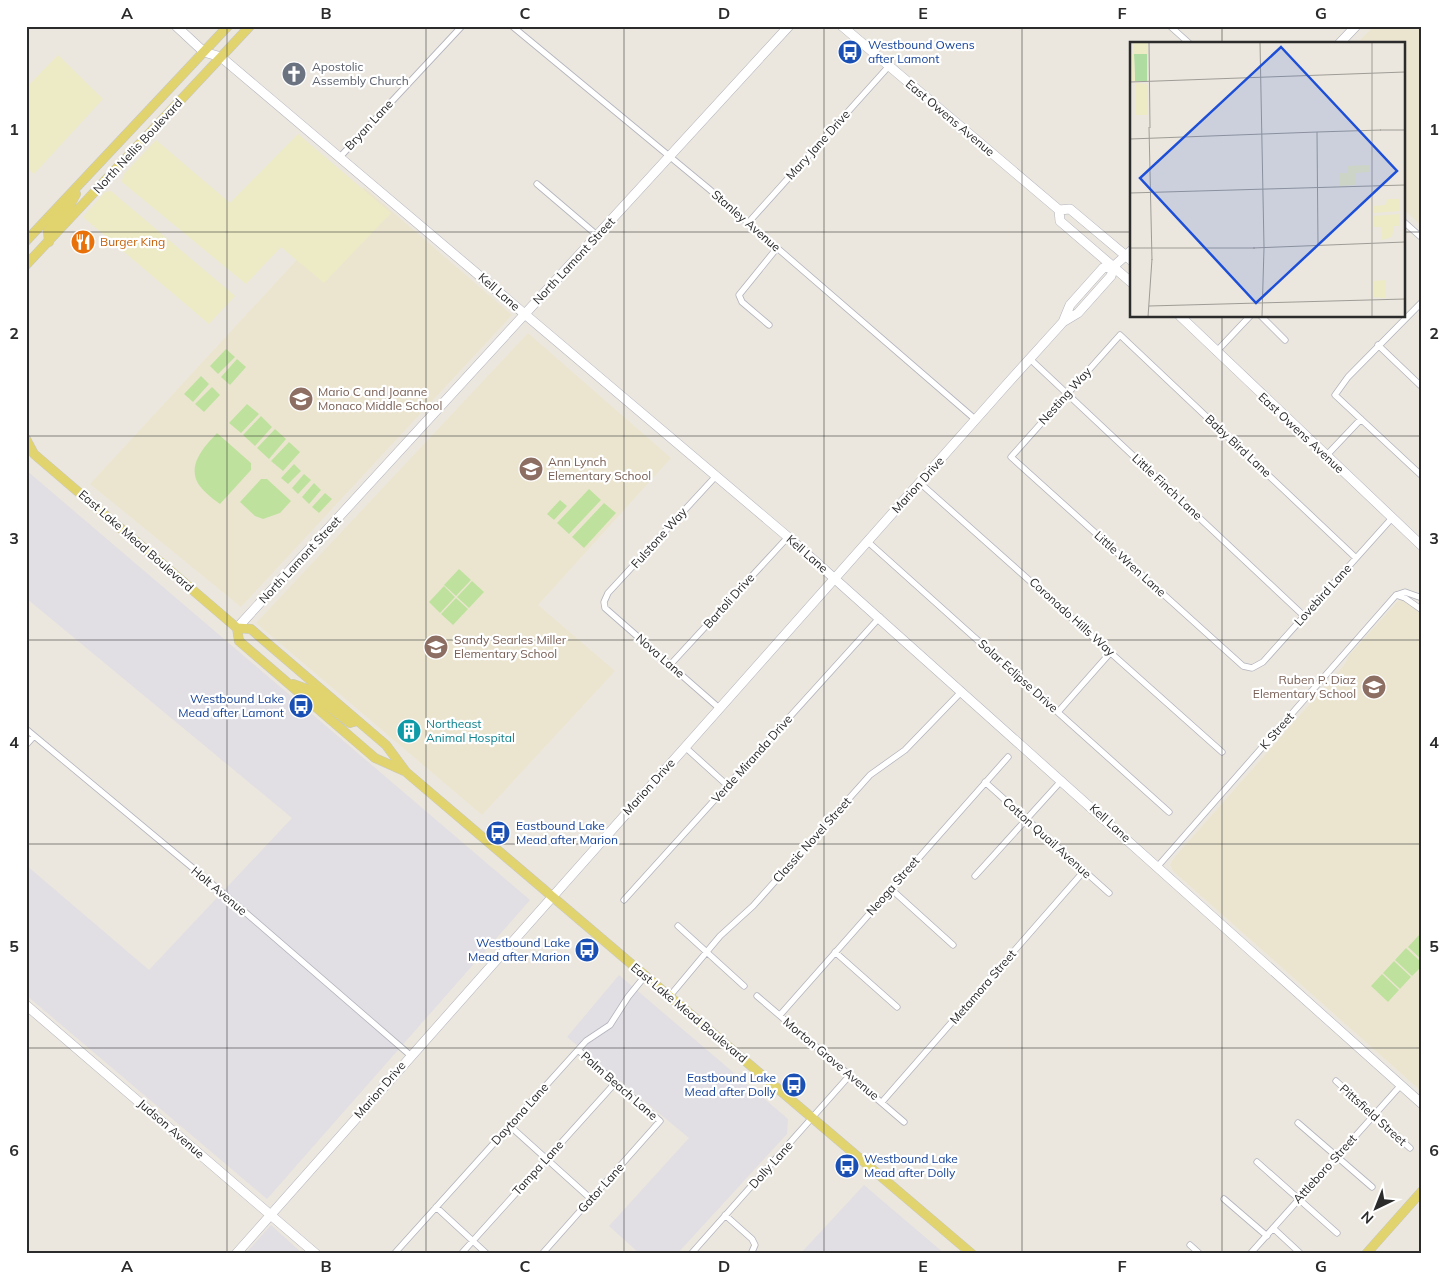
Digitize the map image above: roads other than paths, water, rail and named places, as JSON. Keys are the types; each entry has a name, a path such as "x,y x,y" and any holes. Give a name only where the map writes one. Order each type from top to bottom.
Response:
{"main road":[{"name":"North Nellis Boulevard","path":"26,241 228,26"},
{"name":"North Nellis Boulevard","path":"26,266 250,26"},
{"path":"49,242 48,231 69,207 80,185"},
{"name":"East Lake Mead Boulevard","path":"26,439 30,453 237,628 250,629 386,745 406,772 972,1254"},
{"name":"East Lake Mead Boulevard","path":"237,628 239,641 375,758 406,772"},
{"path":"288,683 308,689 350,723 357,720"},
{"path":"1366,1254 1422,1191"}],"street":[{"name":"Kell Lane","path":"176,26 204,52 221,57 788,537 880,617 1422,1104"},
{"name":"Bryan Lane","path":"339,158 462,26"},
{"name":"Stanley Avenue","path":"512,26 748,223 976,420"},
{"name":"North Lamont Street","path":"237,628 670,158 789,26"},
{"name":"East Owens Avenue","path":"842,26 1059,210 1060,221 1130,281"},
{"path":"1170,26 1188,42"},
{"path":"1340,42 1356,26"},
{"name":"Mary Jane Drive","path":"748,223 889,66"},
{"path":"537,184 598,236"},
{"name":"East Owens Avenue","path":"1059,210 1070,208 1130,256"},
{"path":"1406,224 1422,238"},
{"path":"769,325 742,302 739,295 777,248"},
{"name":"Marion Drive","path":"236,1254 410,1055 1063,322 1078,313 1111,276 1114,266 1130,256"},
{"path":"1406,318 1422,302"},
{"name":"East Owens Avenue","path":"1180,318 1422,546"},
{"path":"1216,352 1248,318"},
{"path":"1263,318 1285,340"},
{"path":"1406,318 1348,377 1335,395 1422,476"},
{"name":"Nesting Way","path":"1011,457 1120,335"},
{"name":"Baby Bird Lane","path":"1120,335 1356,558"},
{"path":"1378,345 1422,388"},
{"name":"Little Finch Lane","path":"1030,359 1304,616"},
{"path":"1326,456 1361,420"},
{"name":"Little Wren Lane","path":"1011,457 1244,666 1252,668"},
{"name":"Fulstone Way","path":"604,602 608,593 716,476"},
{"name":"Coronado Hills Way","path":"920,483 1222,752"},
{"name":"Lovebird Lane","path":"1252,668 1263,662 1392,518"},
{"name":"Bartoli Drive","path":"670,665 788,537"},
{"name":"Solar Eclipse Drive","path":"867,542 1169,812"},
{"path":"1396,595 1405,592 1422,598"},
{"path":"1396,595 1405,598 1422,610"},
{"name":"K Street","path":"1158,866 1396,595"},
{"name":"Nova Lane","path":"604,602 606,608 719,708"},
{"name":"Verde Miranda Drive","path":"624,900 880,617"},
{"path":"1058,712 1111,652"},
{"name":"Classic Novel Street","path":"669,996 720,936 753,906 870,775 905,750 962,691"},
{"name":"Holt Avenue","path":"26,729 228,897 410,1055"},
{"path":"26,745 34,736"},
{"path":"685,747 728,786"},
{"name":"Neoga Street","path":"780,1016 1008,757"},
{"path":"975,876 1062,780"},
{"name":"Cotton Quail Avenue","path":"985,782 1109,893"},
{"name":"Metamora Street","path":"882,1102 1084,871"},
{"path":"891,889 952,945"},
{"path":"678,926 744,986"},
{"path":"835,952 897,1007"},
{"name":"Daytona Lane","path":"394,1254 586,1041 610,1025 628,997 645,976"},
{"name":"Morton Grove Avenue","path":"757,996 904,1122"},
{"name":"Judson Avenue","path":"26,1005 316,1254"},
{"name":"Palm Beach Lane","path":"578,1050 660,1121"},
{"name":"Dolly Lane","path":"690,1254 813,1119 850,1075"},
{"name":"Pittsfield Street","path":"1336,1081 1410,1148"},
{"name":"Tampa Lane","path":"461,1254 616,1082"},
{"name":"Attleboro Street","path":"1250,1254 1401,1085"},
{"name":"Gator Lane","path":"542,1254 660,1121"},
{"path":"1298,1123 1372,1187"},
{"path":"510,1126 591,1199"},
{"path":"1257,1162 1338,1233"},
{"path":"1224,1199 1267,1236"},
{"path":"436,1207 487,1254"},
{"path":"725,1216 752,1239 755,1245 751,1254"},
{"path":"1273,1228 1301,1254"},
{"path":"1190,1245 1200,1254"}],"place":[{"name":"Westbound Owens after Lamont","path":"850,52"},
{"name":"Apostolic Assembly Church","path":"294,74"},
{"name":"Burger King","path":"83,242"},
{"name":"Mario C and Joanne Monaco Middle School","path":"301,399"},
{"name":"Ann Lynch Elementary School","path":"531,469"},
{"name":"Sandy Searles Miller Elementary School","path":"436,647"},
{"name":"Ruben P. Diaz Elementary School","path":"1374,687"},
{"name":"Westbound Lake Mead after Lamont","path":"301,706"},
{"name":"Northeast Animal Hospital","path":"409,731"},
{"name":"Eastbound Lake Mead after Marion","path":"498,833"},
{"name":"Westbound Lake Mead after Marion","path":"587,950"},
{"name":"Eastbound Lake Mead after Dolly","path":"794,1085"},
{"name":"Westbound Lake Mead after Dolly","path":"847,1166"}]}
